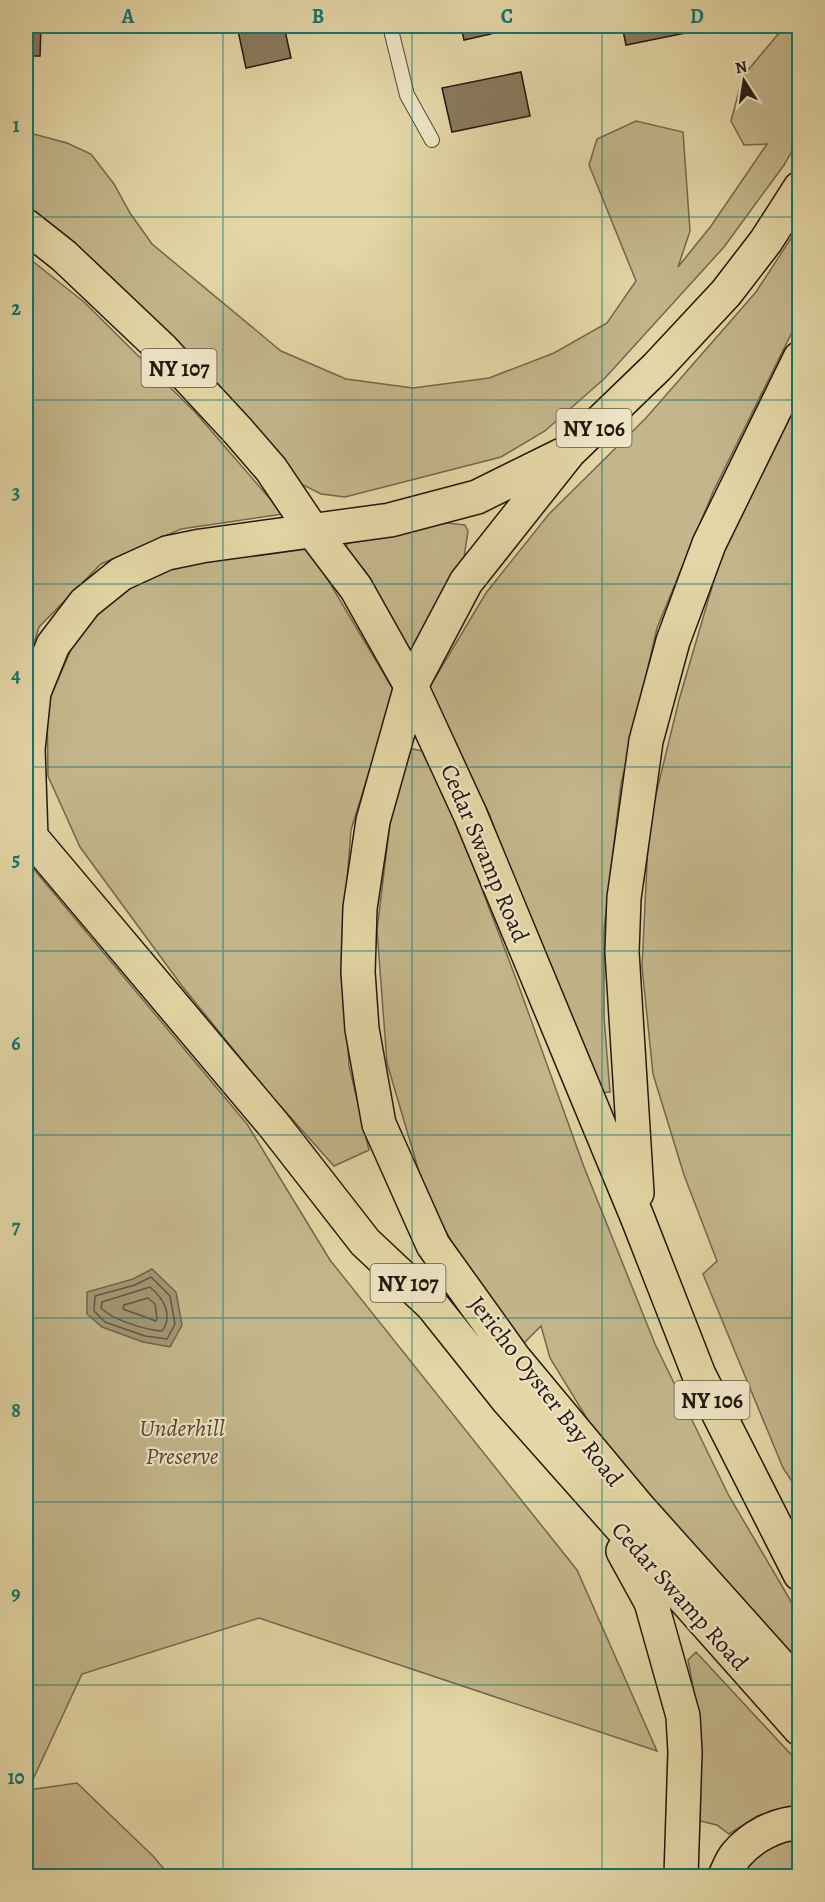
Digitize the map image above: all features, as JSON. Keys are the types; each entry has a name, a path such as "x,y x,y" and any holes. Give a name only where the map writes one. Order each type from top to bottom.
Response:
{"main road":[{"name":"Jericho Oyster Bay Road","path":"800,188 766,241 726,293 657,368 569,452 466,582 411,686 373,821 360,908 358,972 362,1029 379,1124 433,1245 514,1358 638,1507 800,1688"},
{"name":"Cedar Swamp Road","path":"26,226 64,256 169,357 271,469 312,530 356,588 411,686 470,814 638,1219 699,1375 800,1574"},
{"name":"NY 106","path":"638,1219 622,952 624,898 646,741 672,641 709,544 800,358"},
{"path":"28,834 28,748 34,692 53,645 85,603 121,574 167,553 201,546 390,520 477,497 569,452"},
{"name":"Cedar Swamp Road","path":"28,834 273,1124 365,1242 432,1305 507,1399 800,1729"},
{"path":"597,1502 651,1602 683,1716 685,1752 681,1876"},
{"path":"766,1508 800,1524"},
{"path":"725,1876 736,1855 763,1833 791,1823 800,1823"}],"lane":[{"path":"390,26 407,95 432,140"}],"green space":[{"path":"785,26 799,26 799,139 784,165 724,247 605,378 545,431 501,457 345,497 321,494 295,481 26,217 26,132 67,143 91,154 114,184 130,213 152,244 281,351 346,379 413,388 489,378 554,353 607,323 636,281 589,165 597,139 636,121 683,132 690,231 678,267 711,226 767,144 744,145 731,121 743,76"},
{"path":"799,226 799,318 713,492 657,628 621,784 604,929 604,1017 610,1092 598,1093 546,974 490,816 429,688 486,593 549,514 646,418 756,292"},
{"path":"26,256 84,302 195,412 283,514 181,529 101,564 39,627 26,669"},
{"path":"799,385 799,1492 783,1468 703,1274 717,1261 684,1175 653,1074 642,967 649,823 679,700 726,539"},
{"path":"447,523 465,525 468,531 462,570 412,652 406,648 346,550 347,544 356,540"},
{"path":"309,548 394,691 351,830 342,947 349,1066 369,1150 334,1166 268,1092 182,986 80,847 48,776 47,705 77,636 125,587 182,564"},
{"path":"408,748 422,751 455,818 584,1167 655,1344 729,1496 799,1615 799,1669 605,1448 550,1358 541,1326 520,1347 477,1289 425,1192 387,1063 377,930 390,823"},
{"name":"Underhill Preserve","path":"26,860 247,1124 330,1260 577,1570 657,1751 259,1618 82,1674 28,1790 77,1783 153,1856 170,1876 26,1876"},
{"path":"696,1652 799,1763 799,1809 757,1816 729,1834 717,1825 700,1821 694,1692 688,1660"},
{"path":"799,1832 799,1876 740,1876 750,1858"}],"water":[{"path":"152,1269 176,1292 182,1325 170,1347 143,1342 102,1327 87,1314 87,1292 133,1279"}],"building":[{"path":"26,26 41,26 40,56 26,56"},
{"path":"237,26 284,26 291,58 246,68"},
{"path":"461,26 490,26 491,34 464,40"},
{"path":"622,26 720,26 626,45"},
{"path":"521,72 530,116 452,132 442,88"}]}
